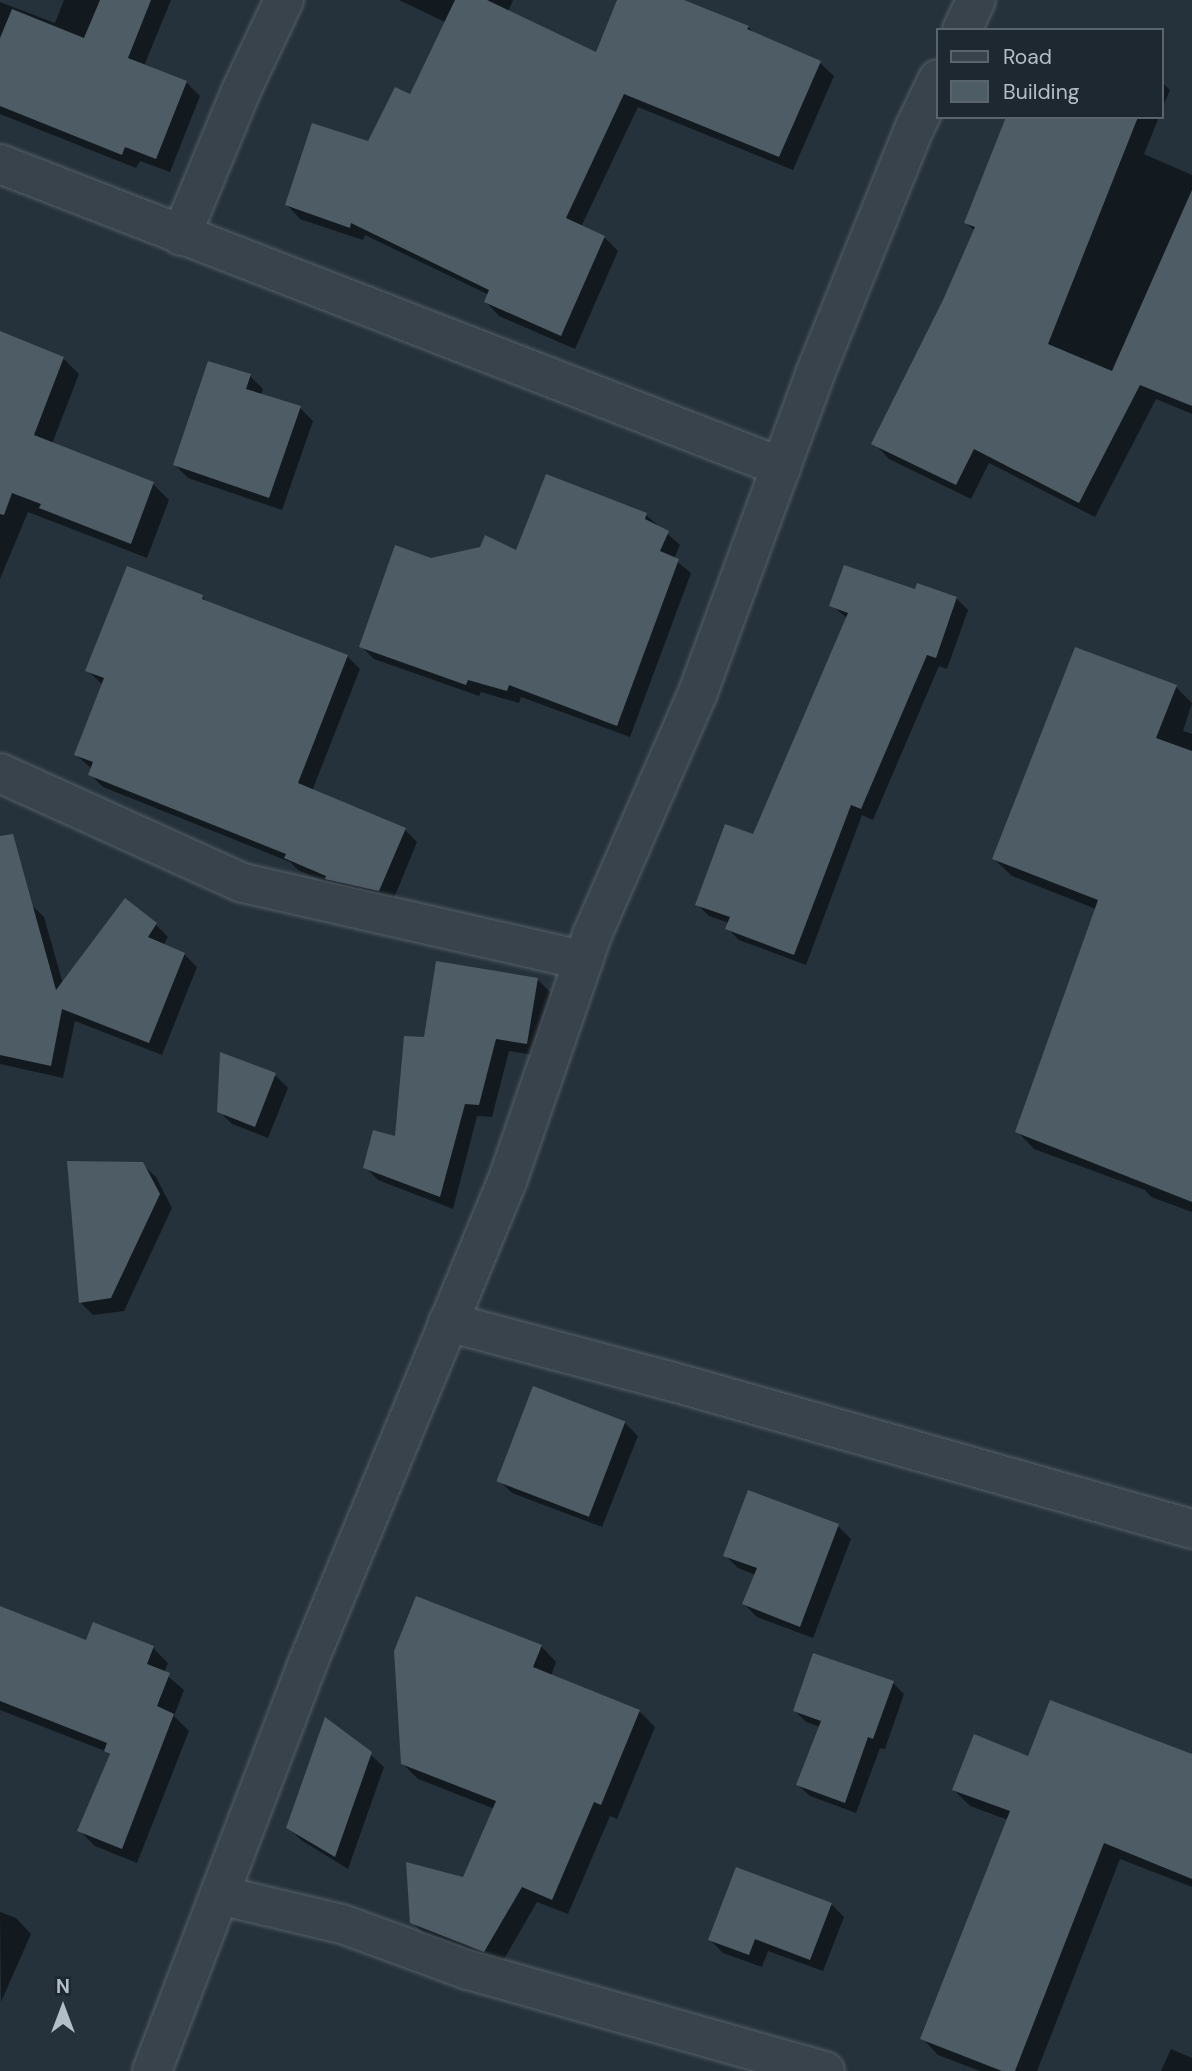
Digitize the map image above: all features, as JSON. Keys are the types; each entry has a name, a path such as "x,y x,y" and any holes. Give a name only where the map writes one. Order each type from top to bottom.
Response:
{"street":[{"path":"181,236 241,91 285,0"},
{"path":"963,28 976,0"},
{"path":"152,2071 307,1665 508,1179 583,960 697,695 815,373 915,127 936,83"},
{"path":"0,164 781,467"},
{"path":"0,773 243,883 583,960"},
{"path":"448,1322 670,1381 1192,1529"},
{"path":"219,1895 342,1924 468,1970 825,2071"}],"building":[{"path":"100,0 151,0 128,58 187,81 156,159 125,147 122,155 0,106 0,38 12,9 84,38"},
{"path":"455,0 487,0 596,52 617,0 684,0 749,26 747,29 821,61 779,157 624,94 566,218 605,236 561,336 484,302 489,290 351,223 350,228 285,205 312,123 368,141 395,87 410,94"},
{"path":"1005,119 1137,119 1048,344 1112,371 1192,190 1192,406 1140,385 1079,503 974,449 956,485 871,444 943,300 975,227 964,223"},
{"path":"0,331 64,357 34,435 154,482 131,544 39,508 41,504 12,493 4,515 0,514"},
{"path":"208,361 251,374 246,389 301,406 269,498 173,465"},
{"path":"546,474 647,513 645,519 669,531 660,551 679,559 617,726 509,685 507,691 468,680 466,685 359,647 395,545 431,558 480,547 485,535 516,550"},
{"path":"844,565 915,589 917,583 957,597 936,658 927,655 861,809 851,805 794,955 725,929 730,917 695,905 725,824 753,834 848,613 829,606"},
{"path":"127,566 203,595 202,599 348,655 298,783 406,828 379,891 325,879 326,876 284,858 286,854 88,775 93,762 74,755 104,678 85,671"},
{"path":"1075,647 1177,685 1156,738 1192,751 1192,1202 1015,1132 1098,900 992,859"},
{"path":"13,834 56,990 125,898 157,923 148,937 185,953 149,1043 62,1009 51,1066 0,1055 0,836"},
{"path":"436,961 538,978 527,1044 496,1039 479,1105 465,1104 440,1197 363,1168 373,1130 395,1136 404,1036 424,1037"},
{"path":"220,1052 276,1073 255,1127 217,1112"},
{"path":"67,1161 143,1162 160,1194 111,1298 79,1303"},
{"path":"533,1386 625,1421 589,1517 496,1481"},
{"path":"748,1490 839,1524 800,1627 742,1604 757,1568 723,1556"},
{"path":"416,1596 542,1645 533,1667 640,1710 601,1805 594,1802 552,1900 522,1887 484,1952 410,1923 406,1862 463,1877 496,1801 401,1764 394,1651"},
{"path":"0,1606 86,1640 93,1622 154,1646 147,1664 170,1673 157,1706 174,1714 122,1849 77,1831 110,1754 104,1751 107,1743 0,1701"},
{"path":"813,1653 894,1681 873,1739 868,1737 845,1803 796,1785 821,1721 793,1711"},
{"path":"1050,1700 1192,1754 1192,1879 1104,1843 1015,2071 1002,2071 920,2039 1010,1811 952,1790 974,1734 1028,1756"},
{"path":"325,1717 372,1752 335,1857 286,1828"},
{"path":"736,1867 832,1903 810,1960 755,1939 749,1955 708,1940"}]}
